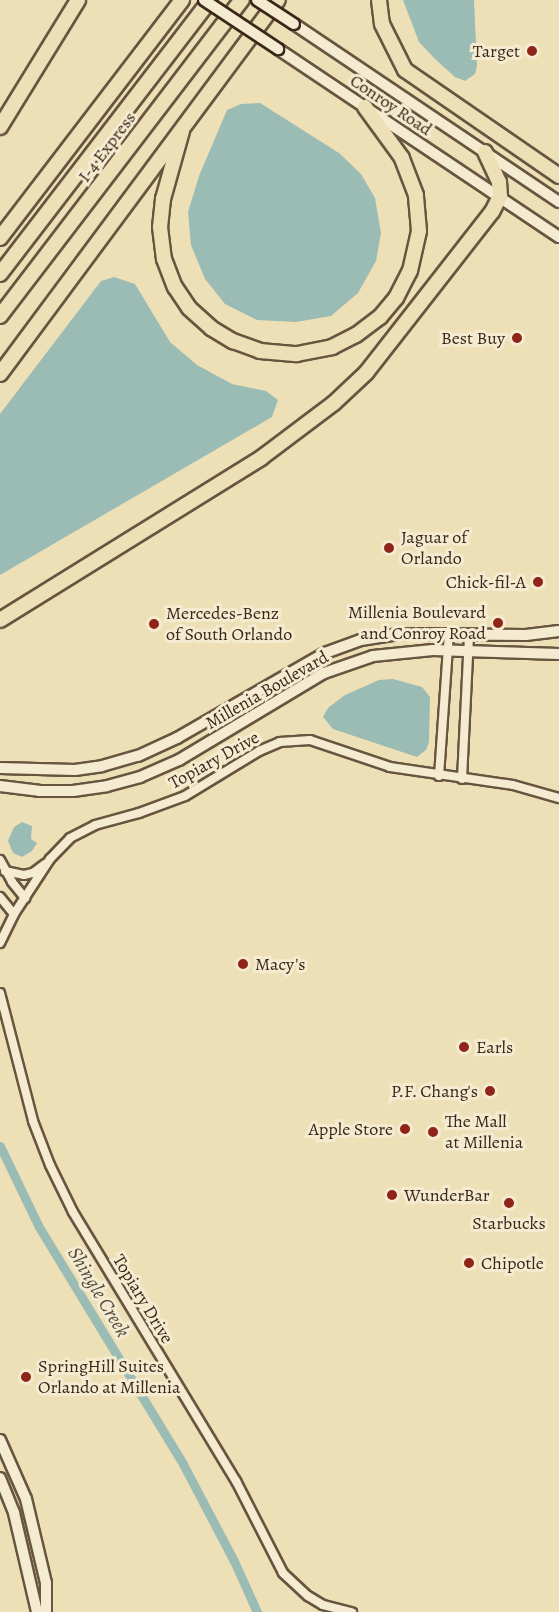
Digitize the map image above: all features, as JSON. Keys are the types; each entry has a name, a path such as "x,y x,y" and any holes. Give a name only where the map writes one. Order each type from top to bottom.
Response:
{"highway":[{"path":"0,127 76,0"},
{"path":"0,238 182,0"},
{"name":"I-4 Express","path":"0,274 210,0"},
{"name":"I-4 Express","path":"0,316 242,0"},
{"path":"0,374 183,131 278,0"},
{"path":"379,0 382,24 405,70 559,177"},
{"path":"183,131 165,193 160,220 162,250 172,280 189,308 211,328 233,341 260,351 297,354 332,347 356,335 380,317 396,298 410,270 419,231 416,195 402,158 365,107"},
{"path":"0,620 261,458 334,403 366,373 492,212 500,196 499,182 485,153"}],"street":[{"name":"Conroy Road","path":"204,0 559,237"},
{"name":"Conroy Road","path":"257,0 559,202"},
{"name":"Millenia Boulevard","path":"0,768 66,771 122,761 162,746 325,653 362,640 399,634 526,635 559,631"},
{"path":"439,776 449,634"},
{"path":"462,779 469,634"},
{"name":"Millenia Boulevard","path":"0,786 64,791 98,788 132,780 178,760 324,673 382,655 448,651 559,654"},
{"name":"Topiary Drive","path":"0,943 14,914 50,859 60,847 82,831 185,796 260,751 290,740 321,742 386,766 439,776 513,785 559,798"},
{"name":"Topiary Drive","path":"5,871 24,875 33,873 50,859"},
{"path":"0,860 5,871 25,898"},
{"path":"0,897 14,914"},
{"name":"Topiary Drive","path":"0,993 33,1121 50,1165 73,1212 236,1481 283,1573 308,1596 352,1612"},
{"path":"0,1440 29,1509 46,1583 46,1612"},
{"path":"0,1478 14,1514 36,1612"}],"water":[{"path":"403,0 474,0 477,66 475,74 465,81 455,77 435,59 419,42"},
{"path":"260,103 339,153 361,174 375,198 381,233 376,261 358,293 331,316 296,322 257,320 225,304 205,279 191,245 188,212 199,176 227,110 241,104"},
{"path":"114,277 135,284 170,342 197,365 232,384 266,391 278,400 272,417 0,575 0,414 101,281"},
{"path":"393,679 422,687 430,697 429,742 426,750 417,757 333,729 323,717 328,708 345,695 379,680"},
{"path":"22,822 32,826 31,839 37,843 32,851 22,857 13,853 8,841 14,827"}],"waterway":[{"name":"Shingle Creek","path":"0,1146 39,1227 183,1464 234,1561 257,1612"}],"place":[{"name":"Target","path":"532,51"},
{"name":"Best Buy","path":"517,338"},
{"name":"Jaguar of Orlando","path":"389,548"},
{"name":"Chick-fil-A","path":"538,582"},
{"name":"Millenia Boulevard and Conroy Road","path":"498,623"},
{"name":"Mercedes-Benz of South Orlando","path":"154,624"},
{"name":"Macy's","path":"243,964"},
{"name":"Earls","path":"464,1047"},
{"name":"P.F. Chang's","path":"490,1091"},
{"name":"Apple Store","path":"405,1129"},
{"name":"The Mall at Millenia","path":"433,1132"},
{"name":"WunderBar","path":"392,1195"},
{"name":"Starbucks","path":"509,1203"},
{"name":"Chipotle","path":"469,1263"},
{"name":"SpringHill Suites Orlando at Millenia","path":"26,1377"}]}
